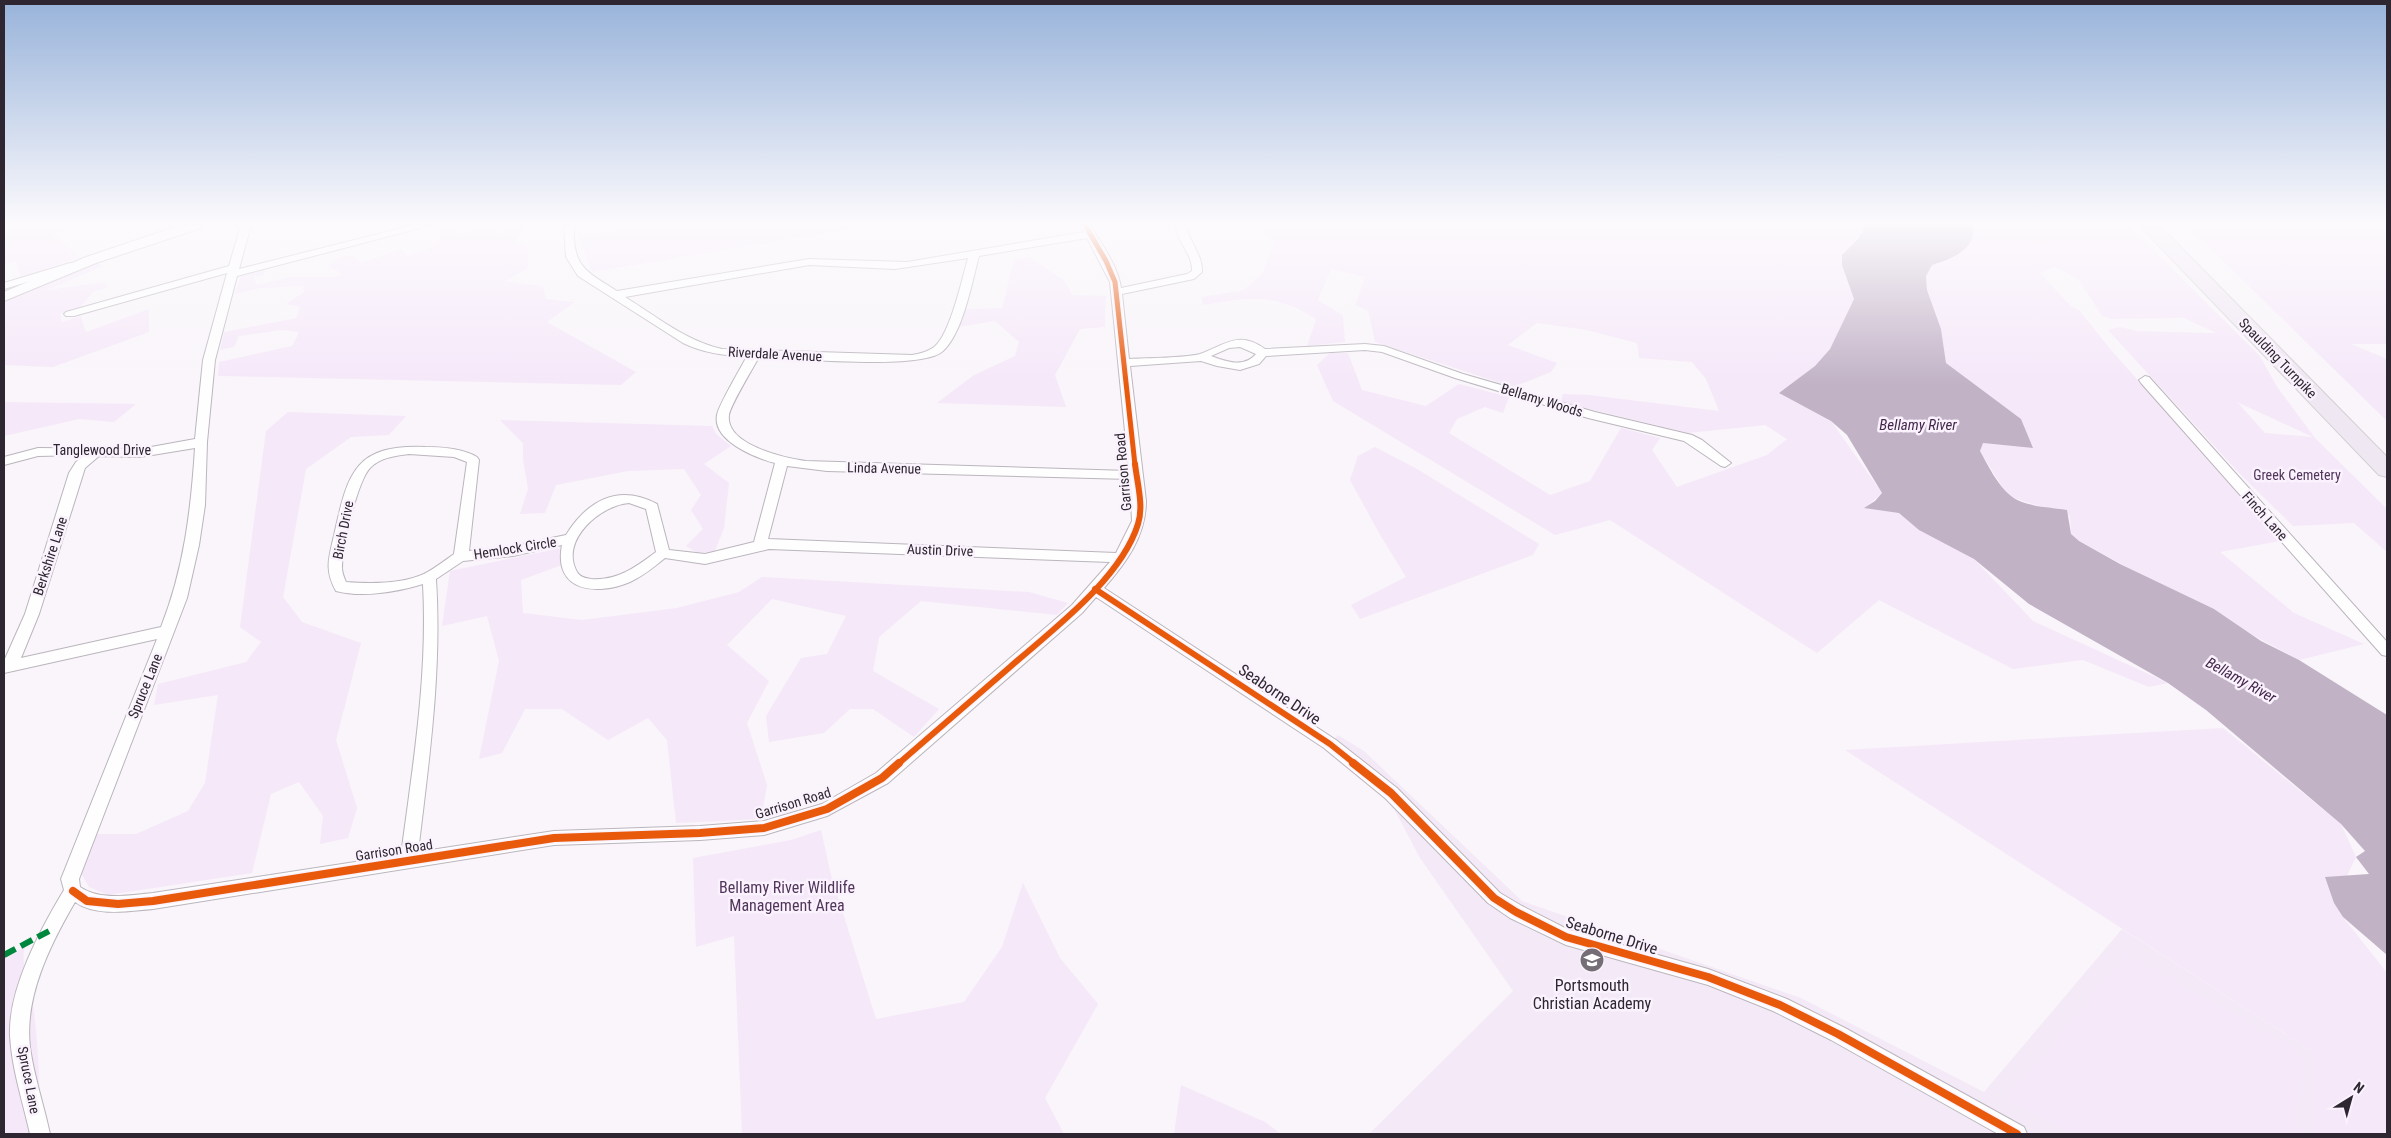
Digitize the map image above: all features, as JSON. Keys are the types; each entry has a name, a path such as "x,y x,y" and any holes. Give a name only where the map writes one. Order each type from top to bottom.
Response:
{"highway":[{"name":"Spaulding Turnpike","path":"2200,278 2387,470"},
{"name":"Spaulding Turnpike","path":"2221,278 2387,446"}],"street":[{"path":"4,286 30,278"},
{"path":"4,297 48,278"},
{"path":"70,314 208,278"},
{"name":"Spruce Lane","path":"40,1134 21,1050 20,1022 26,992 51,930 73,891 70,879 120,746 180,598 192,545 198,505 201,442 209,360 233,278"},
{"name":"Riverdale Avenue","path":"591,278 686,341 702,348 722,352 902,359 924,356 941,347 948,334 966,278"},
{"path":"615,295 714,278"},
{"name":"Garrison Road","path":"73,891 87,902 118,904 153,901 554,838 700,833 764,828 827,808 882,778 1058,626 1095,589 1119,558 1138,523 1139,501 1116,292 1112,278"},
{"path":"1116,292 1185,278"},
{"path":"1124,363 1202,357 1234,342 1252,345 1263,353 1255,362 1240,367 1221,364 1202,357"},
{"name":"Bellamy Woods","path":"1263,353 1354,347 1384,349 1459,376 1592,415 1688,438 1698,442 1725,463"},
{"name":"Linda Avenue","path":"755,353 723,415 725,429 743,445 782,461 803,466 819,467 1136,475"},
{"name":"Finch Lane","path":"2145,380 2387,651"},
{"name":"Tanglewood Drive","path":"4,461 20,455 48,450 140,452 180,447 201,442"},
{"name":"Birch Drive","path":"428,577 410,583 366,589 341,587 335,572 351,488 358,473 374,458 399,450 423,450 467,456 473,460 463,548 460,557"},
{"name":"Berkshire Lane","path":"7,666 35,605 76,473 80,465 96,452"},
{"path":"663,553 694,559 707,559 760,546 782,461"},
{"name":"Hemlock Circle","path":"460,557 513,551 570,538 599,505 620,497 634,499 652,507 663,553 626,579 608,584 584,583 576,580 570,574 570,538"},
{"name":"Austin Drive","path":"760,546 804,545 1119,558"},
{"path":"409,860 427,718 431,608 428,577 460,557"},
{"name":"Seaborne Drive","path":"1095,589 1330,744 1391,793 1486,891 1516,912 1566,937 1708,977 1780,1005 1838,1034 2017,1134"},
{"path":"7,666 165,632"}],"shaded area":[{"name":"Portsmouth Christian Academy","path":"1338,735 1364,751 1522,901 1801,998 1984,1092 2122,929 2315,1053 2315,1134 1369,1134 1513,991 1420,858 1392,805 1324,750"}],"green space":[{"path":"59,278 75,278 47,290 104,282 108,287 93,292 80,308 60,314 62,322 81,316 86,332 149,309 149,332 53,367 4,365 4,302"},
{"path":"240,278 254,278 257,285 285,278 510,278 505,281 543,286 546,299 575,302 547,322 636,372 621,385 218,376 219,362 292,346 299,332 282,330 239,336 234,347 220,350 224,332 296,318 300,307 286,304 304,292 303,286 260,288 235,294"},
{"path":"1009,278 1061,278 1065,281 1072,295 1106,296 1105,327 1080,329 1055,375 1066,407 937,403 974,375 1015,356 1019,342 995,321 958,327 965,309 1002,308"},
{"path":"1257,278 1327,278 1318,300 1343,315 1345,342 1307,346 1316,319 1287,304 1261,299 1248,299 1203,305 1201,297 1244,290"},
{"path":"1365,278 1847,278 1854,299 1830,349 1815,366 1779,393 1831,421 1882,493 1865,508 1899,512 1974,559 2033,621 2168,683 2149,687 2083,660 2013,669 1879,600 1817,653 1610,520 1555,535 1333,401 1317,365 1330,353 1348,353 1362,390 1426,406 1459,384 1509,397 1503,413 1485,407 1457,419 1449,433 1550,495 1590,481 1621,428 1660,438 1652,450 1677,487 1767,455 1787,439 1765,425 1688,433 1561,402 1563,394 1589,395 1719,411 1706,379 1692,362 1639,358 1637,343 1586,330 1537,323 1508,345 1557,363 1551,372 1513,387 1375,342 1368,311 1355,305"},
{"path":"1926,278 2045,278 2071,306 2079,310 2112,351 2280,541 2220,552 2294,613 2364,644 2299,660 2079,541 2071,534 2070,516 2011,497 2003,488 1980,451 1982,443 2032,448 2021,419 1946,363 1941,329 1927,290"},
{"name":"Greek Cemetery","path":"2076,278 2182,278 2260,356 2277,387 2315,438 2387,509 2387,552 2354,523 2293,526 2239,473 2108,330 2120,327 2138,331 2216,333 2184,318 2112,319 2102,316","holes":["2237,402 2313,437 2265,433"]},
{"path":"2240,278 2387,278 2387,344 2351,344 2387,359 2387,421"},
{"path":"4,402 136,404 114,422 79,419 4,436"},
{"path":"288,412 406,416 389,435 351,437 306,469 283,597 302,622 361,643 336,740 357,808 348,838 320,844 323,816 299,782 271,794 252,873 108,895 89,887 81,873 96,834 136,834 188,811 205,783 218,695 154,705 158,684 246,662 261,642 240,627 266,431"},
{"path":"500,420 712,426 716,434 731,446 704,464 729,483 724,528 715,551 698,553 686,546 703,529 691,510 701,495 684,469 628,471 556,485 545,513 520,514 528,489 523,459 523,443"},
{"path":"1375,447 1417,469 1539,544 1533,555 1360,619 1351,605 1406,577 1350,480 1358,456"},
{"path":"561,548 562,565 521,580 523,613 582,620 677,608 739,592 762,577 1029,592 1068,603 1057,615 921,601 879,637 873,671 939,709 914,737 873,709 850,709 824,733 769,742 766,716 801,658 827,654 846,616 772,599 727,645 769,681 747,723 767,785 761,819 676,823 667,740 648,718 608,740 562,709 525,709 502,753 479,759 499,661 487,616 442,626 450,571"},
{"path":"2223,728 2341,824 2356,857 2347,876 2325,878 2343,917 2387,973 2387,1134 2315,1134 2315,1053 1845,750"},
{"name":"Bellamy River Wildlife Management Area","path":"821,830 831,875 876,1019 964,1002 1002,947 1023,883 1060,958 1098,1004 1045,1098 1064,1134 742,1134 734,936 696,947 693,858 791,840"},
{"path":"25,947 24,965 32,996 37,1048 40,1100 39,1134 4,1134 4,958"},
{"path":"2126,954 2302,1052 2301,1134 2071,1134 2007,1098"},
{"path":"1181,1085 1265,1122 1281,1134 1174,1134"}],"water":[{"name":"Bellamy River","path":"1847,278 1926,278 1927,290 1941,329 1946,363 2021,419 2033,448 1983,443 1980,451 1993,475 2011,496 2016,500 2038,506 2067,510 2071,534 2079,541 2120,564 2214,609 2261,641 2299,660 2387,715 2387,955 2343,917 2334,903 2325,877 2369,874 2356,857 2365,851 2341,824 2206,710 2168,683 2029,604 1974,559 1919,530 1899,513 1864,508 1875,501 1882,493 1847,435 1831,421 1779,393 1815,366 1830,349 1854,299"}],"marked path":[{"path":"4,955 51,930"}],"cycle path":[{"path":"73,891 87,901 118,904 153,901 554,838 700,833 764,828 827,809 882,778 1077,609 1104,580 1133,536 1138,524 1139,501 1113,278"},
{"path":"1095,589 1330,744 1391,793 1494,898 1516,912 1566,937 1708,977 1780,1005 1838,1034 2017,1134"}],"place":[{"name":"Portsmouth Christian Academy","path":"1592,960"}]}
